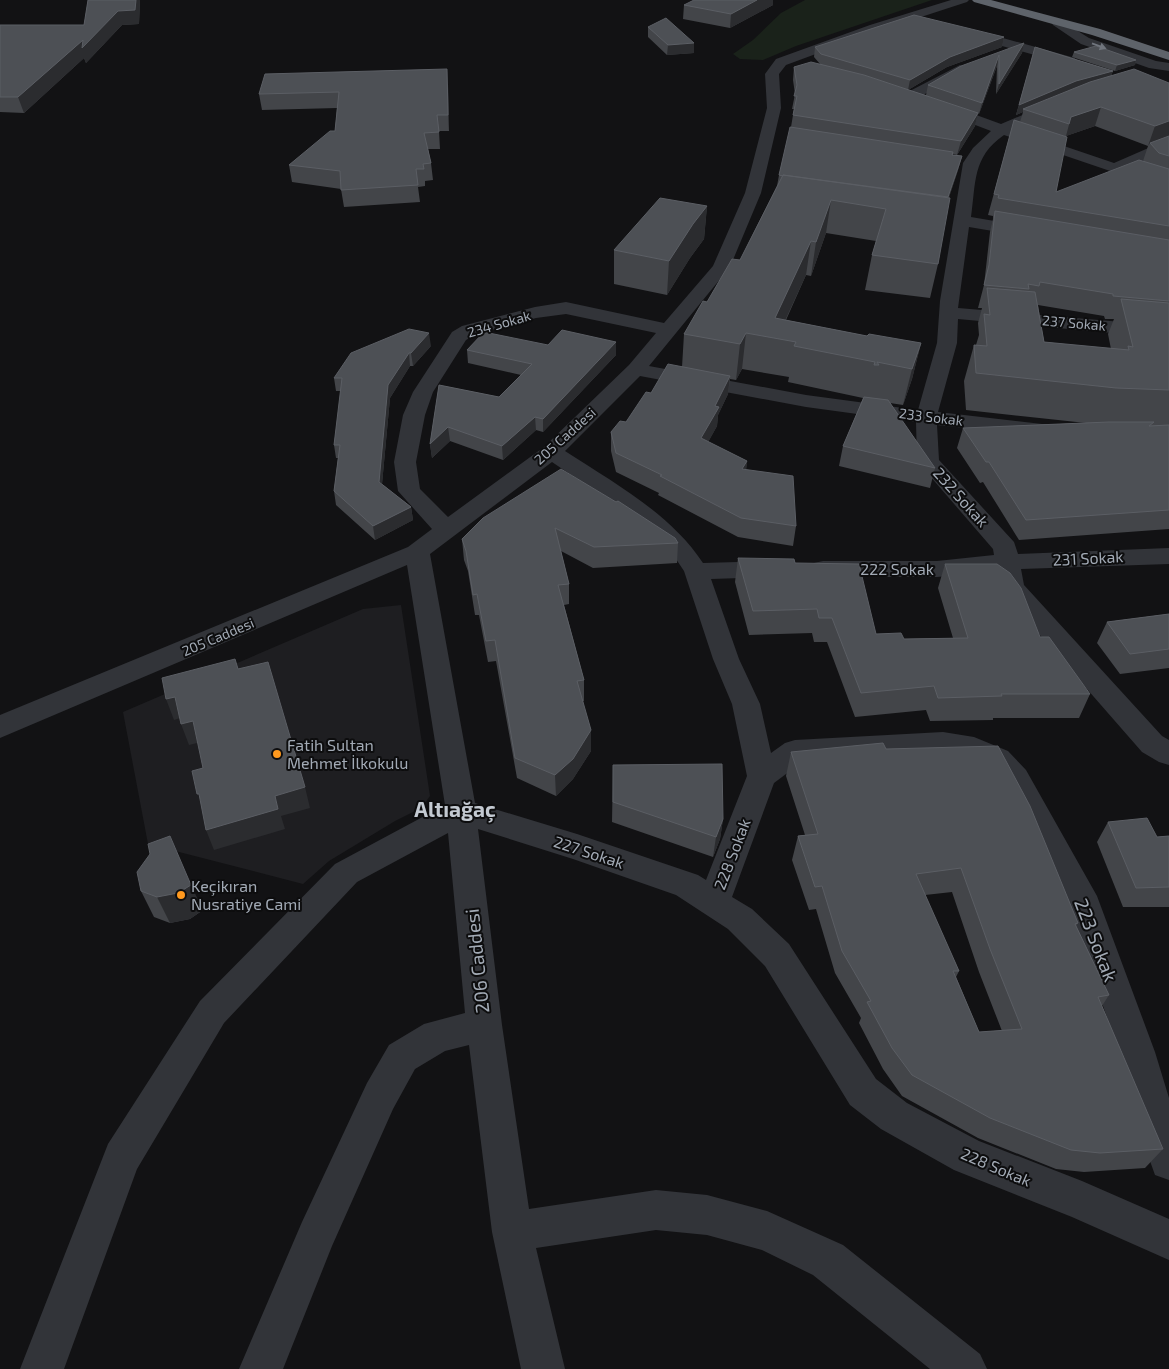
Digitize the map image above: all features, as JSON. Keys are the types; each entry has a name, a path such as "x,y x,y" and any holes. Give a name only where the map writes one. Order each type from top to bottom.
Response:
{"highway":[{"path":"978,0 1169,56"},
{"path":"1012,0 1169,47"}],"street":[{"path":"781,62 963,0"},
{"path":"910,17 928,22"},
{"path":"1057,22 1085,41 1154,65 1169,67"},
{"path":"956,29 1022,46 1083,65"},
{"path":"994,56 1022,46"},
{"path":"781,62 806,68"},
{"name":"205 Caddesi","path":"0,727 417,552 552,452 636,369 722,267 752,196 774,108 772,74 781,62"},
{"path":"969,65 905,96 1169,186"},
{"path":"1000,129 1070,100"},
{"name":"232 Sokak","path":"1000,129 976,152 962,162 955,223 947,343 926,417 928,460 1005,547 1012,587 1152,744 1169,754"},
{"path":"767,131 786,134"},
{"path":"1115,168 1169,143"},
{"path":"752,196 771,198"},
{"path":"955,223 1044,234"},
{"name":"234 Sokak","path":"447,530 409,492 405,462 414,415 423,392 459,336 469,330 535,313 566,308 669,330"},
{"name":"237 Sokak","path":"948,313 1169,332"},
{"name":"233 Sokak","path":"636,369 806,401 926,417 1058,431"},
{"path":"552,452 616,494 662,530 683,551 696,571 726,659 746,704 762,776"},
{"name":"206 Caddesi","path":"417,552 461,811 484,1025 512,1232 543,1369"},
{"name":"231 Sokak","path":"1008,562 1169,556"},
{"name":"222 Sokak","path":"696,571 722,569 938,569 1008,562"},
{"name":"223 Sokak","path":"762,776 795,750 943,743 974,748 998,759 1015,778 1081,896 1137,1052 1169,1161"},
{"name":"228 Sokak","path":"762,776 714,902 740,919 777,955 862,1092 894,1116 968,1156 1082,1201 1167,1244"},
{"path":"42,1369 122,1158 212,1012 346,873 461,811"},
{"name":"227 Sokak","path":"461,811 577,847 687,885 714,902"},
{"path":"262,1369 320,1227 380,1096 402,1057 438,1036 484,1025"},
{"path":"512,1232 656,1210 707,1215 767,1231 828,1260 965,1369"}],"shaded area":[{"path":"805,0 932,0 796,46 763,60 740,59 733,54 753,40 781,13"},
{"name":"Fatih Sultan Mehmet İlkokulu","path":"401,605 430,796 421,808 395,821 329,861 303,884 148,844 123,712 363,609"}],"building":[{"path":"88,0 136,0 135,10 118,11 82,48 83,40 18,97 0,97 0,25 84,25"},
{"path":"694,0 757,0 731,14 684,5"},
{"path":"914,15 1004,37 950,57 910,80 821,54 815,47"},
{"path":"666,18 694,43 668,45 648,27"},
{"path":"1024,43 999,84 999,55 982,103 928,85 961,66"},
{"path":"1096,46 1136,60 1117,65 1074,52"},
{"path":"1035,47 1113,71 1076,81 1019,105"},
{"path":"811,62 864,75 978,113 961,141 793,115 797,96 794,96 797,85 794,67"},
{"path":"447,69 448,115 437,115 439,132 424,133 431,163 423,164 424,169 416,169 418,185 341,190 340,171 289,165 330,131 335,131 339,92 259,94 265,74"},
{"path":"1134,69 1169,83 1169,121 1155,126 1101,107 1071,117 1069,124 1023,109 1090,82"},
{"path":"1014,120 1067,137 1056,192 1139,160 1169,169 1169,226 998,198 999,195 994,194"},
{"path":"790,127 953,152 952,155 962,156 948,197 783,176 779,175"},
{"path":"1169,136 1169,156 1159,153 1150,143"},
{"path":"783,175 950,198 938,264 872,255 886,209 831,200 816,242 811,241 775,318 867,336 869,334 921,343 912,369 877,362 879,365 874,365 875,362 794,346 796,342 746,333 740,344 684,334 703,301 707,302 732,259 740,260"},
{"path":"660,198 707,206 669,261 614,250"},
{"path":"995,211 1169,240 1169,301 1113,296 1113,294 1040,282 1039,286 1028,284 1029,289 984,285 989,265"},
{"path":"987,288 1035,292 1044,342 1129,350 1128,346 1133,347 1121,299 1169,303 1169,390 1116,388 976,373 974,345 987,346 984,314 990,315"},
{"path":"409,329 429,333 409,353 388,385 379,482 411,507 373,526 334,491 340,445 334,445 342,378 334,378 351,353"},
{"path":"562,330 616,342 543,419 535,417 502,446 448,427 430,444 439,385 499,397 532,364 467,350 484,332 548,345"},
{"path":"668,364 730,376 715,406 719,407 701,438 747,461 742,469 793,476 796,526 741,518 660,476 662,475 616,453 611,432 620,421 626,422 646,392 651,393"},
{"path":"864,397 888,400 935,468 843,446"},
{"path":"1154,422 1149,426 1169,425 1169,510 1026,520 989,462 986,462 963,428"},
{"path":"561,469 616,502 618,501 675,538 678,543 594,547 555,528 569,584 558,585 584,680 577,681 591,730 573,759 555,775 515,758 495,640 486,641 477,594 473,595 466,551 462,539 483,518"},
{"path":"738,558 794,559 795,563 859,564 876,634 901,633 904,639 968,638 945,564 997,564 1010,573 1021,588 1040,637 1049,637 1090,694 1001,694 1002,696 938,698 934,686 861,693 832,618 819,618 817,609 753,611"},
{"path":"1169,614 1169,649 1130,654 1107,622"},
{"path":"235,659 238,669 268,662 305,787 275,796 278,809 206,830 199,794 197,794 192,771 203,768 193,721 181,724 175,697 166,699 162,678"},
{"path":"883,743 886,749 998,746 1030,806 1078,923 1075,924 1109,995 1098,997 1163,1149 1100,1153 1071,1150 990,1118 912,1075 892,1048 867,1002 871,1001 842,951 822,886 815,887 798,836 818,834 791,752","holes":["961,868 990,949 1022,1029 979,1032 953,971 959,971 916,874"]},
{"path":"722,764 723,819 716,837 613,802 613,765"},
{"path":"1147,818 1157,837 1169,836 1169,887 1136,888 1108,822"},
{"path":"170,836 191,885 178,893 157,897 141,891 137,872 150,854 148,844"}],"place":[{"name":"Fatih Sultan Mehmet İlkokulu","path":"277,754"},
{"name":"Keçikıran Nusratiye Cami","path":"181,895"}],"district":[{"name":"Altıağaç","path":"455,810"}]}
